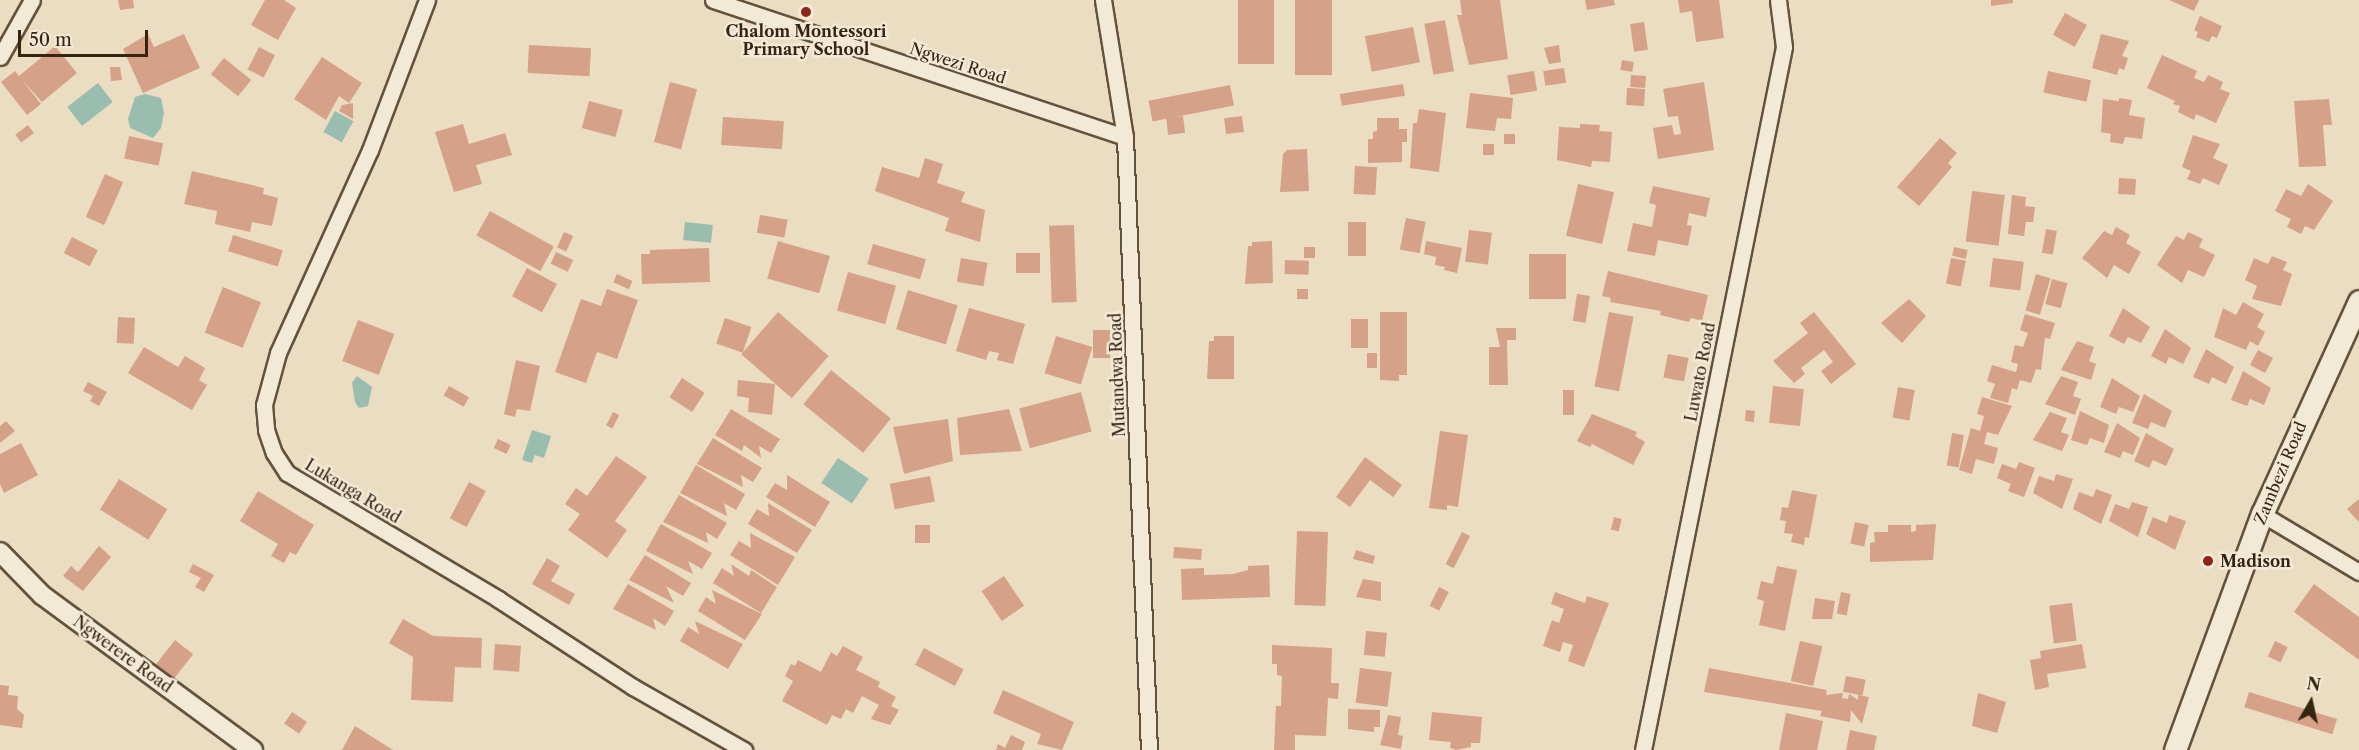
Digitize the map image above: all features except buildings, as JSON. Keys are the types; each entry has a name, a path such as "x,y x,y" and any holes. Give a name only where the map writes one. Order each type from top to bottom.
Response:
{"main road":[{"name":"Zambezi Road","path":"2175,750 2262,514 2359,301"}],"street":[{"path":"0,57 32,0"},
{"name":"Lukanga Road","path":"427,0 370,150 278,353 264,405 266,430 274,453 287,473 498,599 633,687 744,750"},
{"name":"Ngwezi Road","path":"712,0 1125,137"},
{"name":"Mutandwa Road","path":"1103,0 1125,137 1149,750"},
{"name":"Luwato Road","path":"1643,750 1784,46 1778,0"},
{"path":"2262,514 2359,572"},
{"name":"Ngwerere Road","path":"2,559 42,595 253,750"}],"shaded area":[{"path":"98,83 113,102 82,126 67,107"},
{"path":"145,94 161,98 164,113 161,128 153,138 130,128 128,119 135,97"},
{"path":"335,111 353,121 342,142 323,132"},
{"path":"685,222 713,225 711,243 683,240"},
{"path":"357,376 372,387 368,406 359,408 355,402 352,383"},
{"path":"532,430 551,436 544,458 535,455 532,463 522,460"},
{"path":"838,458 869,479 852,504 821,483"}],"place":[{"name":"Chalom Montessori Primary School","path":"806,12"},
{"name":"Madison","path":"2208,561"}]}
